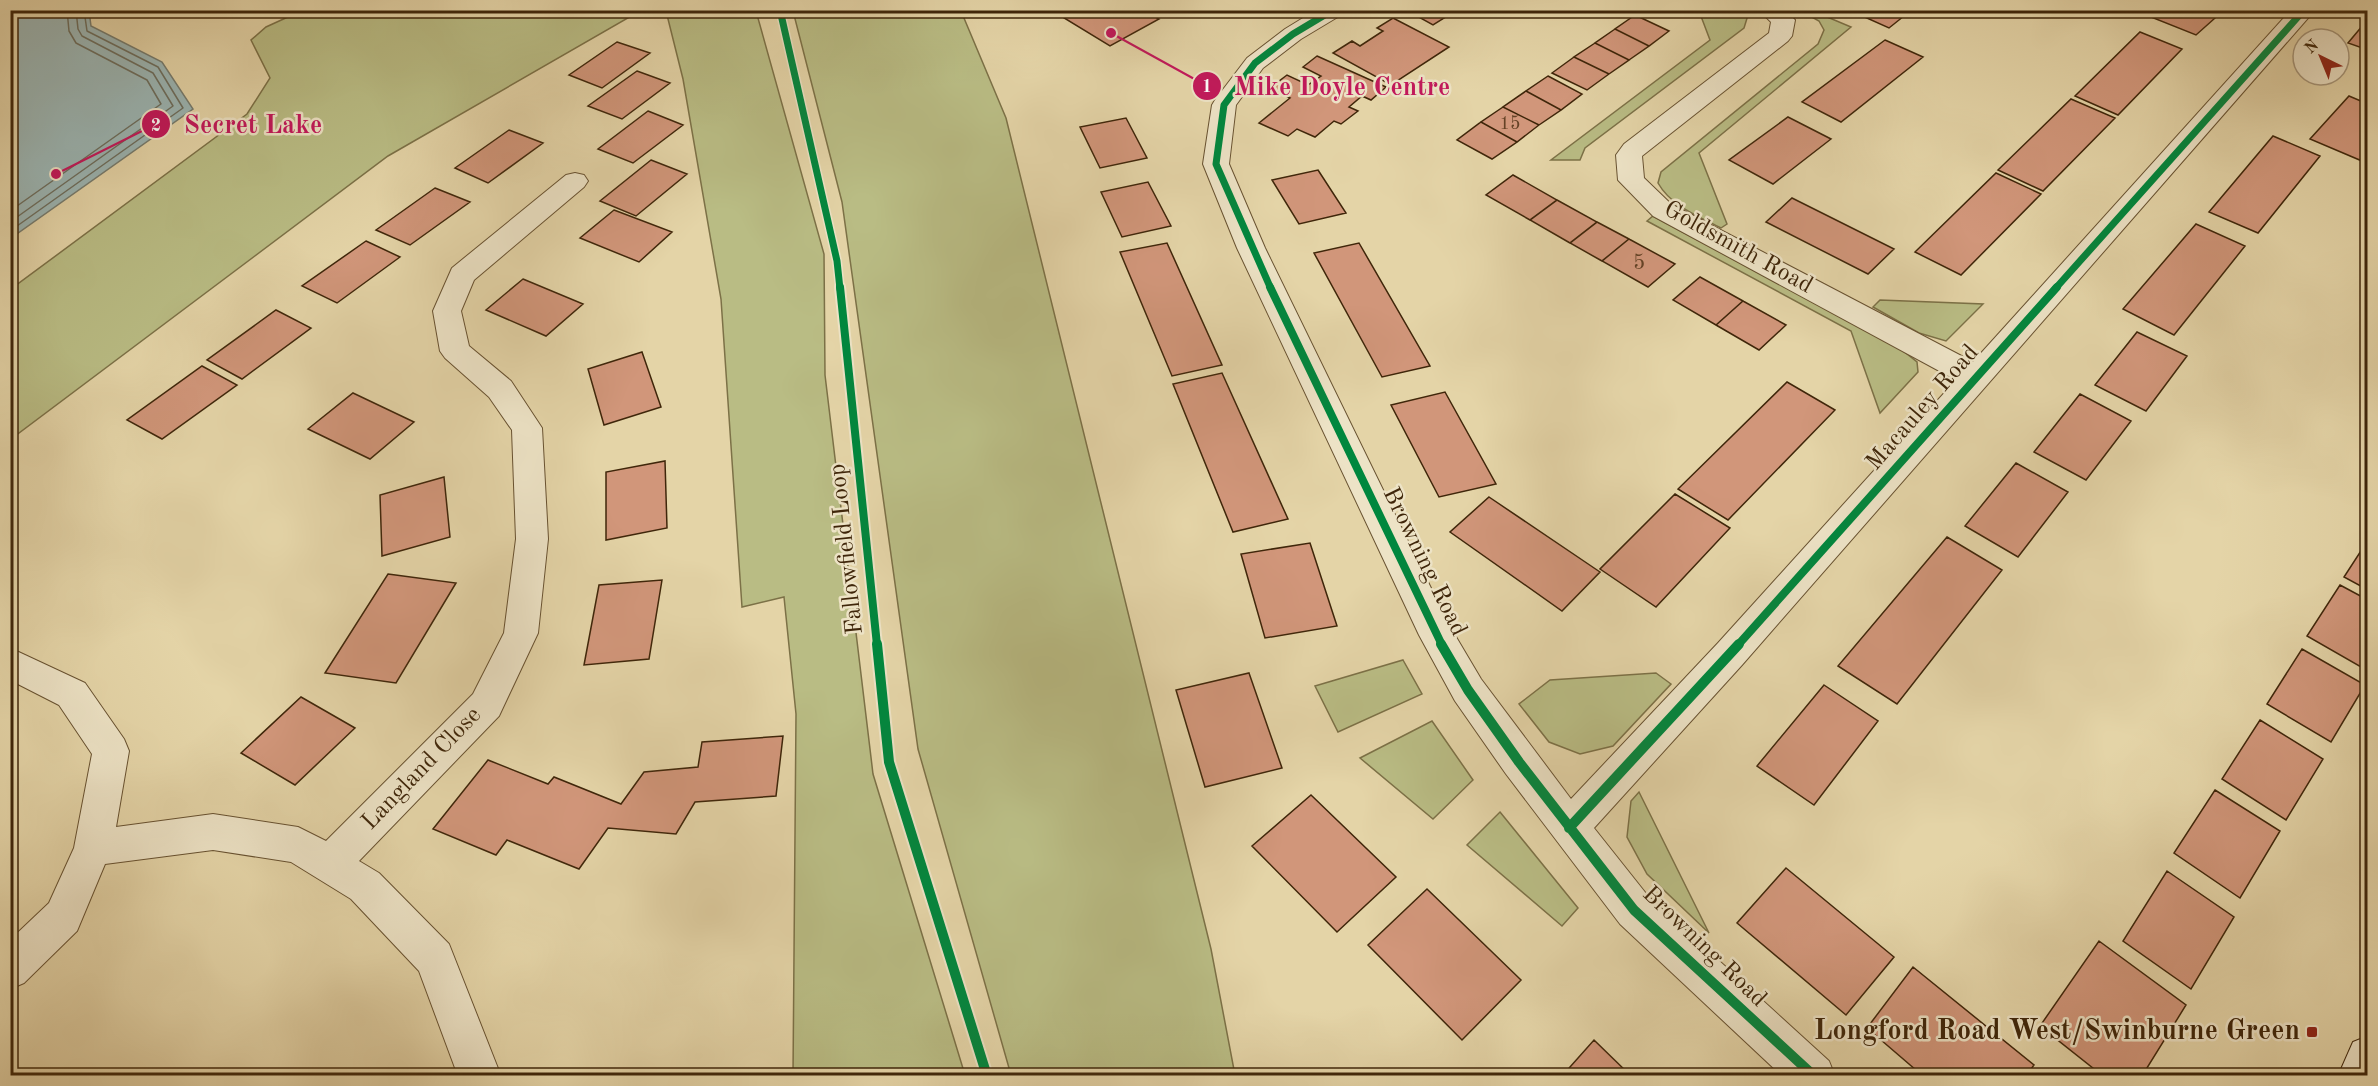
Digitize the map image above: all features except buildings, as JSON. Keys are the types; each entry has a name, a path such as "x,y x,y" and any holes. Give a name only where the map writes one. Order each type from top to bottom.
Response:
{"street":[{"name":"Browning Road","path":"1333,10 1293,34 1255,63 1224,105 1216,164 1251,248 1436,635 1468,690 1569,828 1634,910 1814,1076"},
{"name":"Goldsmith Road","path":"1770,10 1783,20 1780,36 1633,150 1629,155 1631,180 1662,210 1976,377"},
{"name":"Macauley Road","path":"1569,828 1730,654 2304,10"},
{"name":"Langland Close","path":"329,864 486,705 521,633 532,539 527,428 500,389 455,351 447,311 462,275 575,181"},
{"path":"10,663 72,694 111,752 93,848 63,917 10,969"},
{"path":"93,848 213,832 298,845 365,886 435,958 480,1076"},
{"path":"2359,1076 2367,1057"}],"green space":[{"path":"301,11 640,11 388,156 11,439 11,289 247,114 270,78 251,40 266,27"},
{"path":"666,11 756,11 824,254 825,375 873,774 965,1075 793,1075 796,714 784,597 742,607 721,299 683,79"},
{"path":"793,11 961,11 1006,118 1211,949 1235,1075 1011,1075 918,749 842,202"},
{"path":"1699,11 1746,11 1748,15 1744,28 1585,148 1580,160 1551,160 1710,40"},
{"path":"1801,11 1813,11 1851,27 1699,153 1727,224 1721,228 1686,210 1670,198 1658,183 1661,172 1818,44 1824,30 1819,21"},
{"path":"1653,216 1902,350 1917,362 1918,372 1880,413 1851,331 1647,221"},
{"path":"1880,300 1983,304 1946,341 1919,333 1873,307"},
{"path":"1403,660 1422,694 1338,732 1315,686"},
{"path":"1656,673 1671,684 1613,746 1580,754 1549,742 1519,704 1550,680"},
{"path":"1432,721 1473,780 1433,819 1360,758"},
{"path":"1639,792 1709,933 1647,874 1627,837 1631,801"},
{"path":"1500,812 1578,908 1562,926 1467,845"}],"water":[{"path":"29,10 89,11 91,26 162,62 193,109 11,238 11,21"}],"cycle path":[{"name":"Fallowfield Loop","path":"780,10 837,261 889,762 987,1076"},
{"path":"1333,10 1293,34 1255,63 1224,105 1216,164 1251,248 1436,635 1468,690 1519,762 1634,910 1814,1076"},
{"path":"1569,828 1730,654 2304,10"}],"place":[{"name":"Mike Doyle Centre","path":"1111,33"},
{"name":"Secret Lake","path":"56,174"},
{"name":"Longford Road West/Swinburne Green","path":"2312,1032"}]}
